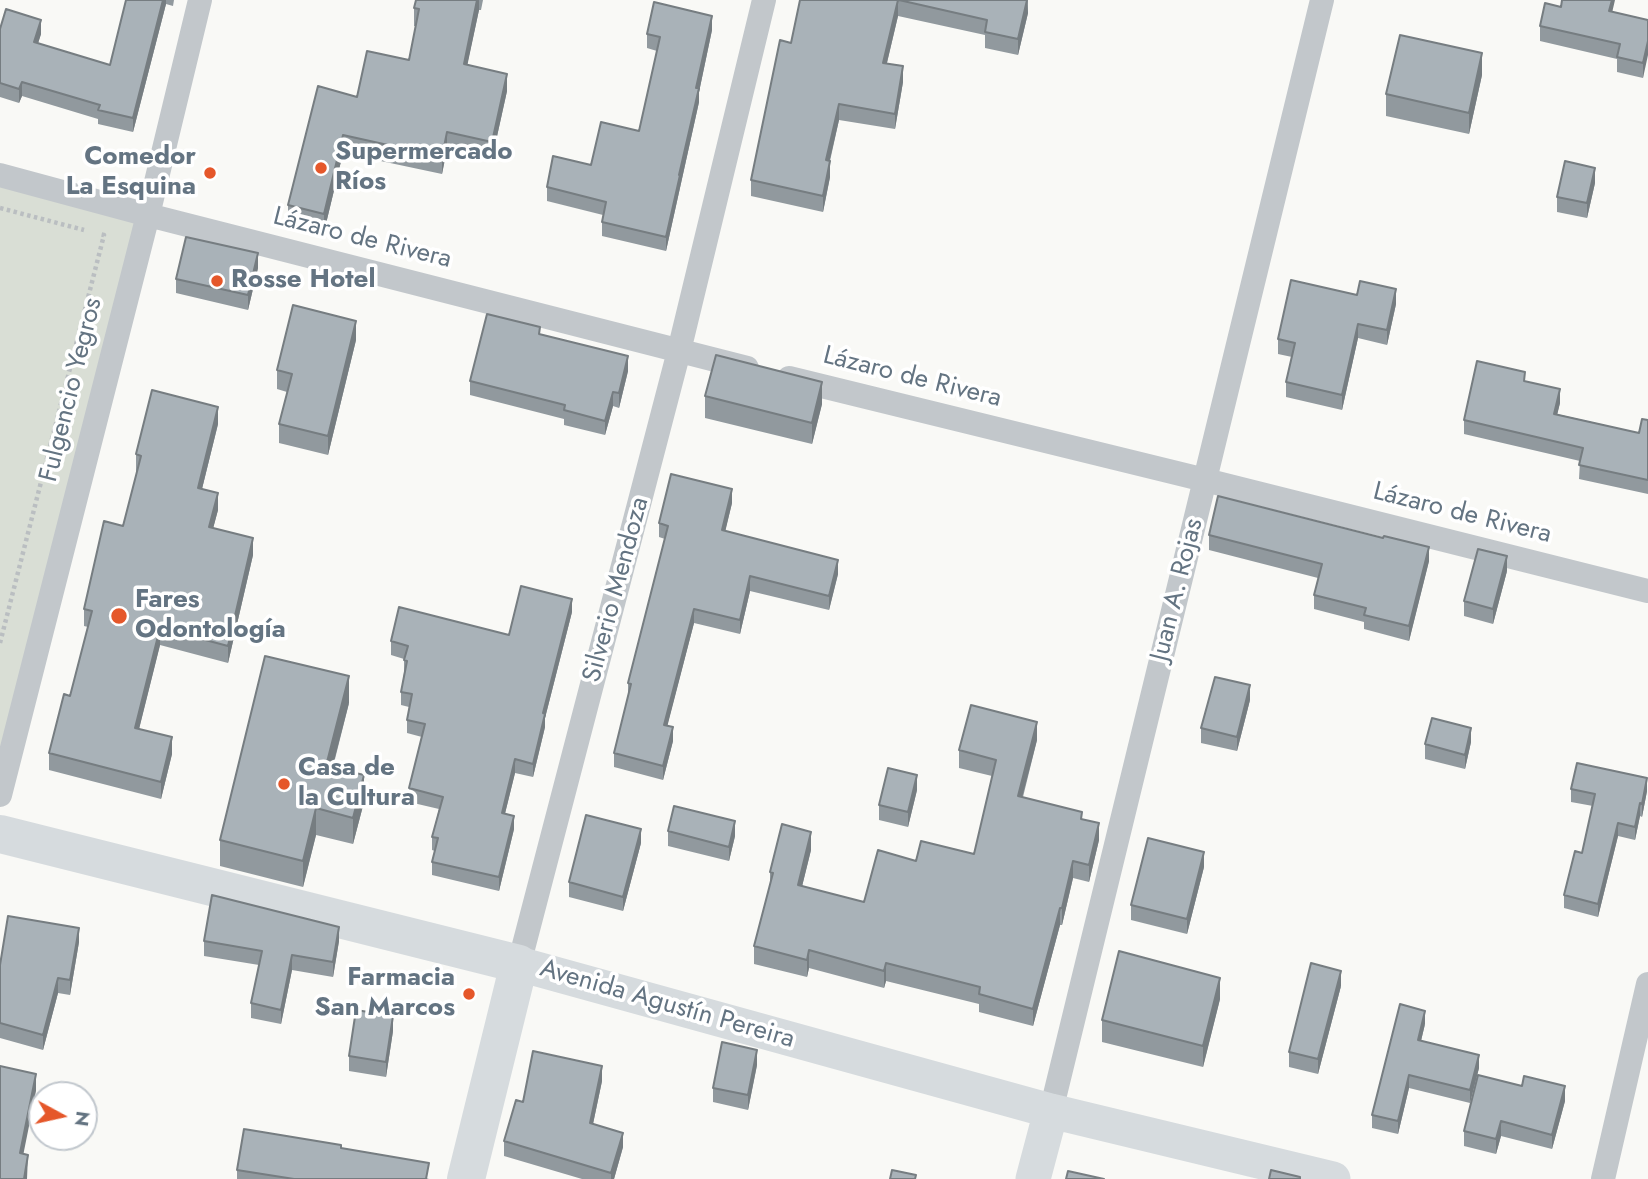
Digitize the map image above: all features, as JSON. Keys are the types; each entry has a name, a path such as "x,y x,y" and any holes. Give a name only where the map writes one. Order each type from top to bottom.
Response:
{"highway":[{"name":"Avenida Agustín Pereira","path":"0,834 519,964"},
{"name":"Silverio Mendoza","path":"466,1179 519,964"}],"main road":[{"name":"Avenida Agustín Pereira","path":"519,964 1051,1111 1333,1179"},
{"name":"Juan A. Rojas","path":"1033,1179 1051,1111"}],"street":[{"name":"Fulgencio Yegros","path":"0,795 201,0"},
{"name":"Silverio Mendoza","path":"519,964 679,351 764,0"},
{"name":"Juan A. Rojas","path":"1051,1111 1322,0"},
{"name":"Lázaro de Rivera","path":"0,175 679,351 1648,592"},
{"path":"1603,1179 1648,984"}],"path":[{"path":"0,208 104,235 0,643"}],"shaded area":[{"path":"0,180 141,218 0,777"}],"building":[{"path":"126,0 163,0 133,118 98,110 100,105 22,82 19,89 0,83 0,29 6,9 41,20 34,42 110,65"},
{"path":"416,0 477,0 464,64 507,74 492,142 447,132 442,157 343,135 324,214 288,205 318,86 357,97 367,51 409,60 419,9 414,8"},
{"path":"800,0 898,0 883,63 903,66 895,114 839,104 826,160 830,161 823,196 751,180 780,40 791,43"},
{"path":"899,0 1027,0 1018,39 985,32 987,20"},
{"path":"1562,0 1612,0 1609,11 1648,20 1648,41 1643,63 1617,57 1620,44 1540,26 1545,3 1561,7"},
{"path":"654,2 712,16 666,237 602,222 606,202 547,187 553,156 591,165 601,122 639,131 660,37 647,34"},
{"path":"1400,35 1482,53 1469,113 1386,94"},
{"path":"1565,161 1595,168 1587,203 1557,197"},
{"name":"Rosse Hotel","path":"186,237 258,253 248,295 176,279"},
{"path":"1291,280 1357,295 1360,281 1396,289 1387,330 1358,324 1342,395 1286,382 1295,343 1278,339"},
{"path":"293,305 356,321 328,436 279,424 292,374 277,370"},
{"path":"487,314 540,327 539,334 628,356 619,393 613,392 605,421 564,410 565,405 470,381"},
{"path":"716,355 822,382 812,423 705,396"},
{"path":"1477,361 1525,372 1524,381 1560,389 1554,414 1639,433 1642,419 1648,420 1648,480 1579,465 1583,448 1464,420"},
{"path":"152,390 218,407 198,488 218,493 209,527 253,538 228,646 160,628 135,728 172,737 161,782 49,753 64,694 70,696 92,611 84,609 104,521 123,526 141,456 136,454"},
{"path":"671,474 732,489 722,530 838,560 829,596 750,576 740,620 694,609 664,725 673,727 663,766 614,753 631,684 628,683 668,526 659,523"},
{"path":"1218,496 1429,547 1409,626 1364,615 1366,608 1314,595 1322,564 1209,535"},
{"path":"1478,549 1507,556 1493,609 1464,601"},
{"path":"521,586 572,599 533,764 515,759 502,813 514,816 499,877 432,862 438,838 432,837 443,797 409,788 425,724 407,720 412,694 401,692 408,646 391,641 399,607 509,635"},
{"name":"Casa de la Cultura","path":"265,656 349,676 326,766 364,775 353,818 316,808 303,861 220,840"},
{"path":"1215,677 1250,685 1237,737 1201,728"},
{"path":"971,705 1037,722 1018,796 1082,812 1081,819 1099,823 1089,865 1073,861 1033,1009 979,994 980,987 886,963 884,971 809,950 807,960 754,946 773,873 770,872 782,824 811,832 798,885 864,902 878,850 916,861 921,841 974,854 996,760 959,750"},
{"path":"1432,718 1471,728 1465,755 1425,744"},
{"path":"1577,763 1647,778 1635,827 1618,823 1598,904 1564,895 1575,851 1582,853 1595,794 1571,789"},
{"path":"888,768 917,775 908,812 879,805"},
{"path":"674,806 735,821 729,847 668,831"},
{"path":"586,815 641,829 623,897 569,882"},
{"path":"1148,838 1204,852 1187,919 1131,905"},
{"path":"212,895 339,927 333,962 292,955 281,1010 251,1003 262,951 204,941"},
{"path":"8,916 79,928 70,980 58,978 43,1035 0,1023 0,965"},
{"path":"1119,951 1220,978 1203,1046 1102,1020"},
{"path":"1311,963 1341,971 1318,1059 1289,1052"},
{"path":"1400,1004 1425,1011 1418,1040 1479,1055 1470,1090 1409,1075 1398,1121 1372,1115"},
{"path":"356,1010 393,1016 386,1062 349,1056"},
{"path":"722,1042 757,1050 748,1095 713,1088"},
{"path":"533,1051 602,1066 590,1123 623,1133 611,1173 504,1141 516,1100 523,1102"},
{"path":"0,1066 36,1074 35,1081 28,1081 28,1114 20,1153 28,1155 24,1179 0,1179"},
{"path":"1478,1075 1522,1086 1524,1076 1565,1086 1552,1135 1501,1121 1496,1139 1464,1131"},
{"path":"244,1129 429,1163 426,1179 294,1179 237,1170"},
{"path":"892,1170 916,1175 915,1179 890,1179"},
{"path":"1271,1170 1300,1177 1300,1179 1269,1179"},
{"path":"1068,1171 1104,1179 1066,1179"}],"place":[{"name":"Supermercado Ríos","path":"321,168"},
{"name":"Comedor La Esquina","path":"210,173"},
{"name":"Rosse Hotel","path":"217,281"},
{"name":"Fares Odontología","path":"119,616"},
{"name":"Casa de la Cultura","path":"284,784"},
{"name":"Farmacia San Marcos","path":"469,994"}]}
